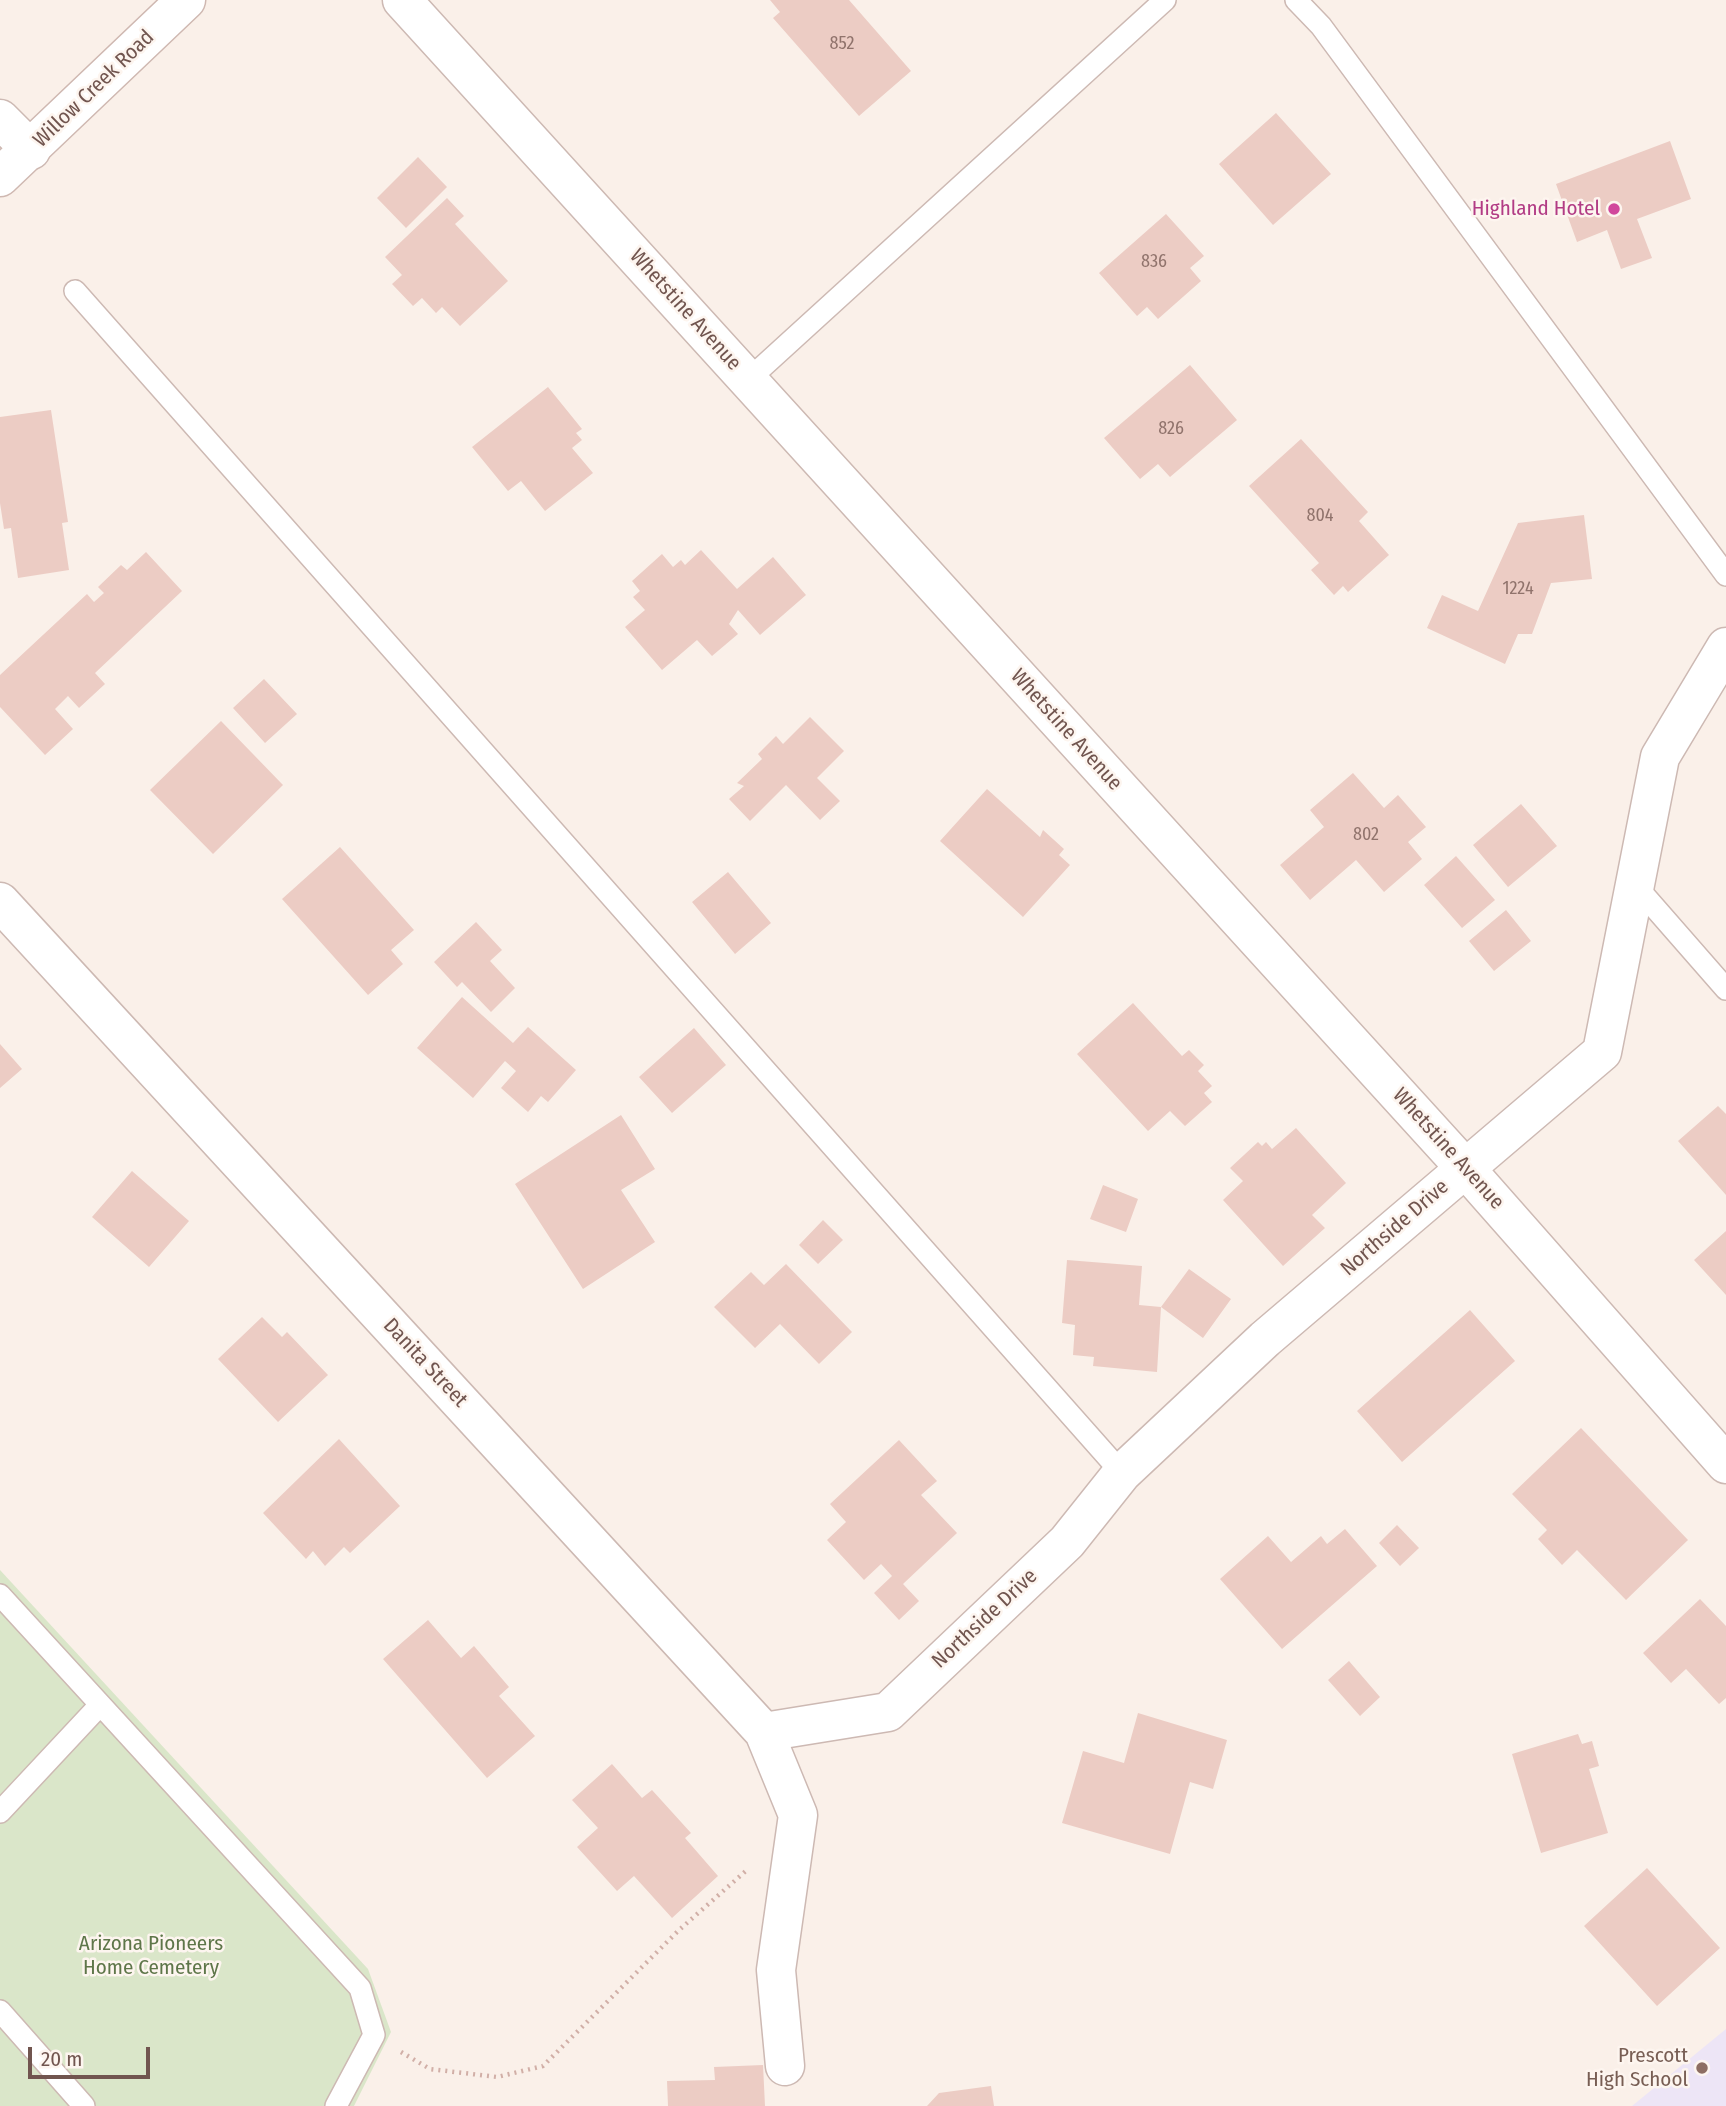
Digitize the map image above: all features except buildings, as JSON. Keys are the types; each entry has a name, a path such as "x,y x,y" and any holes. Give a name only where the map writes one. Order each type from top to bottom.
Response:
{"street":[{"name":"Willow Creek Road","path":"0,177 186,0"},
{"name":"Whetstine Avenue","path":"402,0 1465,1168 1726,1464"},
{"path":"0,119 31,150"},
{"name":"Northside Drive","path":"764,1731 888,1712 1067,1542 1122,1473 1265,1339 1602,1052 1660,757 1726,647"},
{"name":"Danita Street","path":"0,902 764,1731"},
{"path":"764,1731 798,1815 776,1970 785,2066"}],"lane":[{"path":"748,380 1165,0"},
{"path":"1296,0 1321,26 1726,575"},
{"path":"75,291 1122,1473"},
{"path":"1635,886 1726,989"},
{"path":"0,1595 360,1988 374,2035 336,2106"},
{"path":"0,1812 100,1705"},
{"path":"0,2011 83,2106"}],"path":[{"path":"374,2035 430,2069 497,2077 543,2066 678,1931 754,1863"}],"shaded area":[{"name":"Prescott High School","path":"1726,2029 1726,2106 1632,2106"}],"green space":[{"name":"Arizona Pioneers Home Cemetery","path":"0,1570 368,1969 391,2032 354,2106 0,2106"}],"place":[{"name":"Highland Hotel","path":"1614,209"},
{"name":"Prescott High School","path":"1702,2068"}]}
